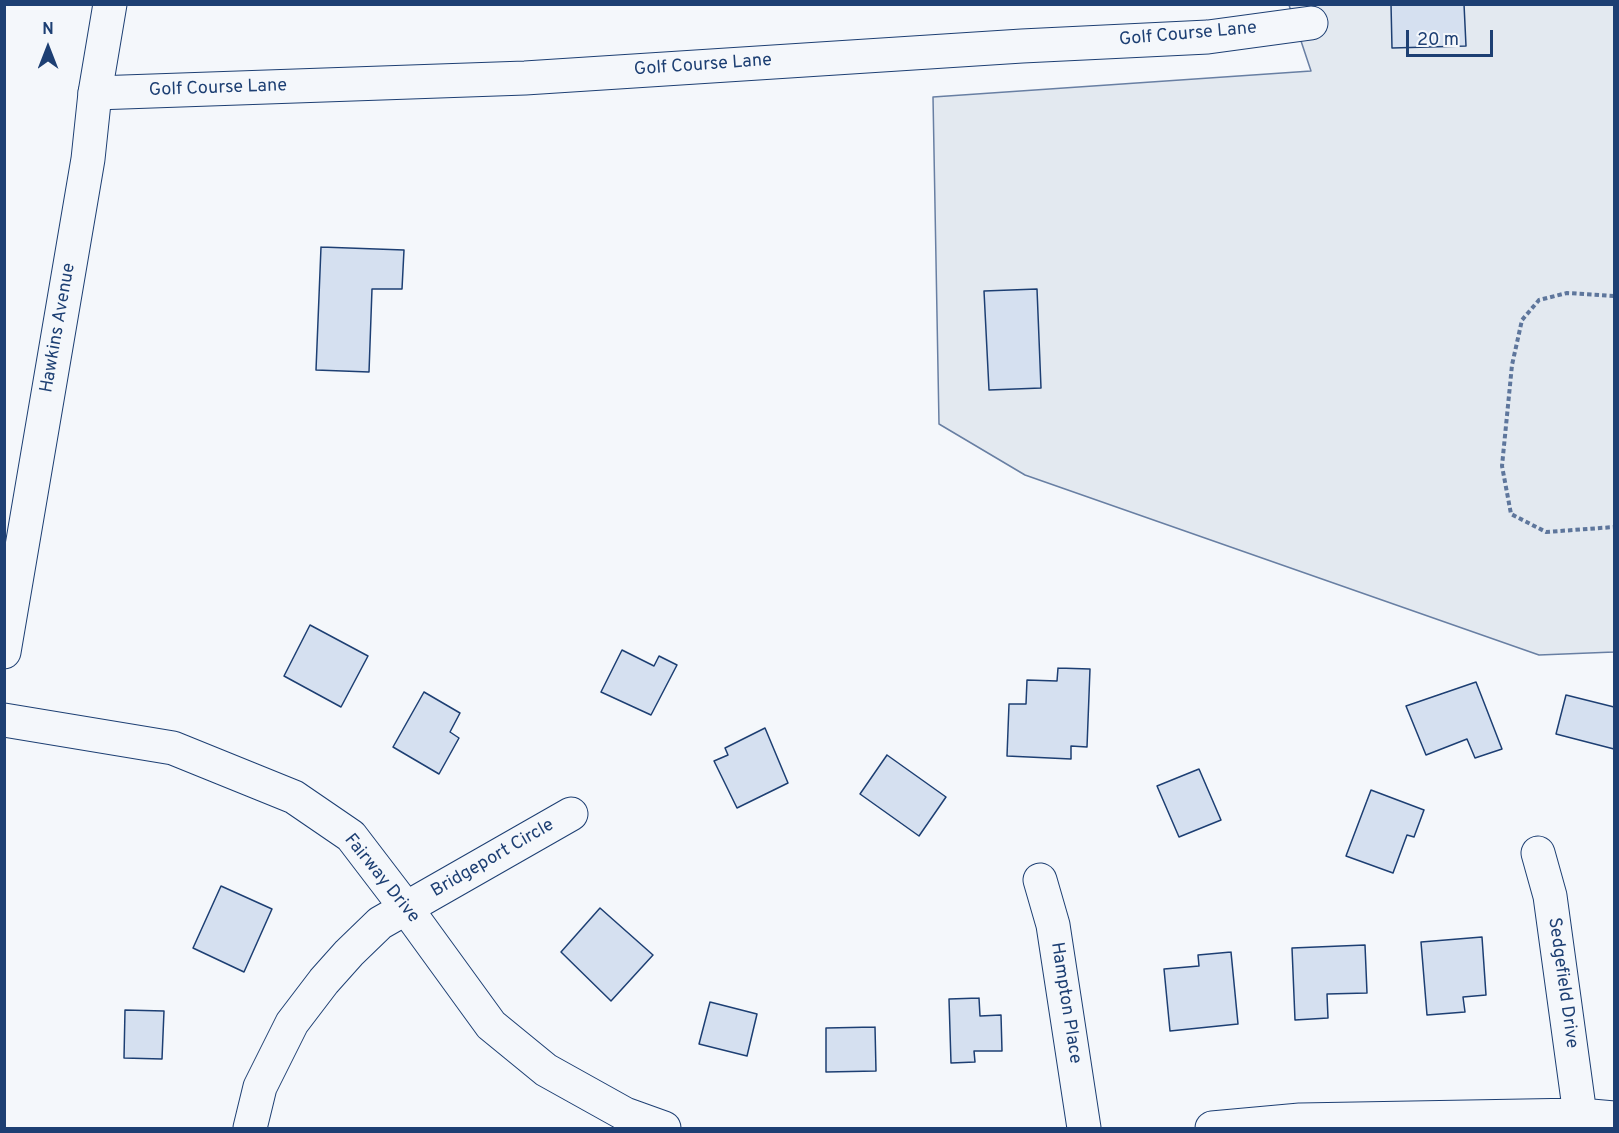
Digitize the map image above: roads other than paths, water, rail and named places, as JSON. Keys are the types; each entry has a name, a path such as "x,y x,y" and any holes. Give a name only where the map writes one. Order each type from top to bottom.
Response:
{"street":[{"name":"Hawkins Avenue","path":"4,652 88,159 95,93 110,4"},
{"name":"Golf Course Lane","path":"95,93 525,78 1022,46 1208,37 1311,23"},
{"name":"Fairway Drive","path":"4,720 173,748 294,797 351,836 491,1025 546,1070 625,1114 664,1128"},
{"name":"Bridgeport Circle","path":"250,1128 260,1087 292,1023 349,953 380,924 572,814"},
{"name":"Sedgefield Drive","path":"1538,853 1550,896 1580,1115"},
{"name":"Hampton Place","path":"1040,880 1053,925 1084,1128"},
{"path":"1212,1128 1300,1120 1580,1115 1614,1118"}]}
